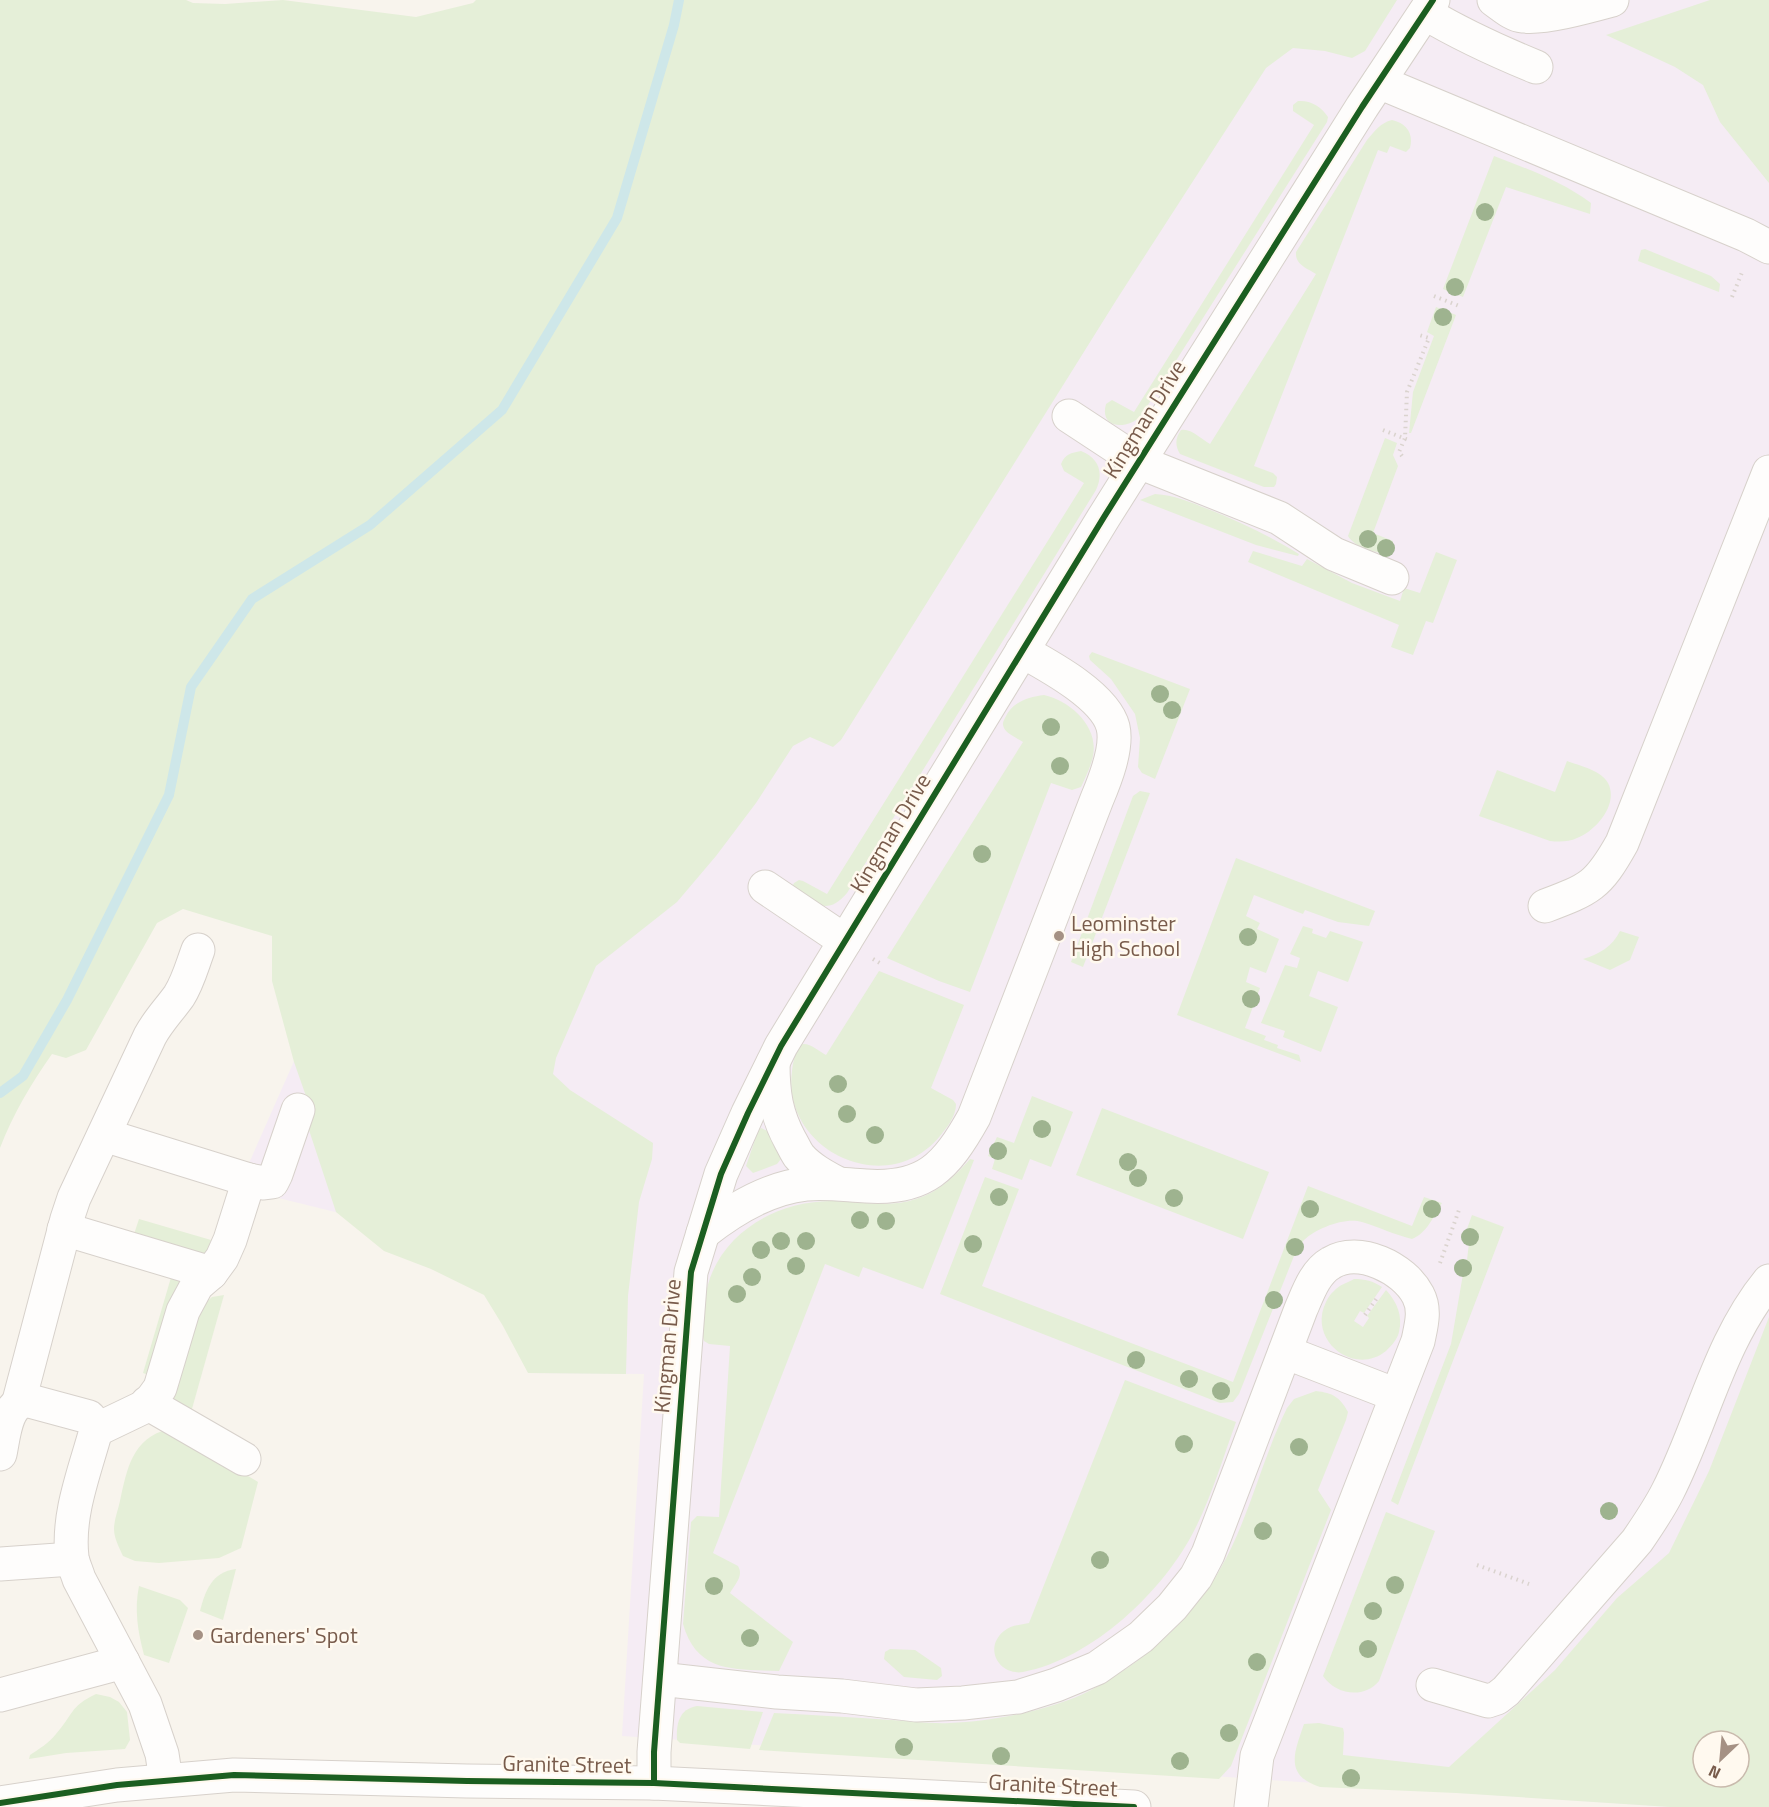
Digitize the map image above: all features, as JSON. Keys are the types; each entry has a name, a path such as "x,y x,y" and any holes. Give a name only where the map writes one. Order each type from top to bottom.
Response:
{"street":[{"path":"1494,0 1509,11 1521,16 1541,16 1612,0"},
{"path":"1429,6 1453,30 1492,50 1536,67"},
{"name":"Kingman Drive","path":"654,1783 691,1272 721,1174 773,1061 845,941 1138,462 1429,6"},
{"path":"1379,82 1725,226 1769,247"},
{"path":"1069,416 1138,462 1279,518 1334,554 1392,579"},
{"path":"1545,906 1573,896 1592,885 1606,870 1622,843 1769,472"},
{"path":"703,1233 727,1214 781,1189 806,1184 896,1186 916,1181 933,1171 949,1156 963,1137 984,1094 1106,778 1113,751 1113,728 1104,711 1091,696 1064,675 1023,651"},
{"path":"765,886 845,941"},
{"path":"0,1454 10,1411 19,1401 64,1228 74,1198 150,1036 180,994 189,977 198,950"},
{"path":"773,1061 776,1107 787,1133 799,1156 815,1171 837,1184"},
{"path":"104,1135 249,1180 272,1182 298,1110"},
{"path":"96,1430 144,1407 160,1388 183,1311 197,1285 211,1273 222,1257 249,1180"},
{"path":"64,1228 211,1273"},
{"path":"660,1679 916,1705 1018,1697 1056,1685 1097,1668 1141,1637 1172,1607 1196,1577 1222,1521 1301,1309 1317,1276 1329,1263 1344,1257 1363,1257 1380,1263 1407,1280 1419,1296 1422,1309 1418,1341 1257,1756 1251,1807"},
{"path":"1433,1685 1488,1701 1497,1698 1506,1691 1636,1541 1656,1515 1670,1490 1727,1351 1744,1317 1769,1281"},
{"path":"1285,1352 1396,1395"},
{"path":"19,1401 26,1400 88,1417 93,1422 96,1430 72,1517 72,1559 79,1579 145,1704 162,1754 166,1780"},
{"path":"147,1403 244,1459"},
{"path":"0,1564 72,1559"},
{"path":"0,1695 123,1662"},
{"name":"Granite Street","path":"0,1803 117,1785 234,1775 654,1783 1120,1807"}],"path":[{"path":"1434,296 1459,306"},
{"path":"1402,456 1399,452 1407,439 1407,392 1429,339 1419,335"},
{"path":"1383,430 1407,439"},
{"path":"1440,1263 1459,1210"},
{"path":"1477,1565 1529,1584"}],"shaded area":[{"name":"Leominster High School","path":"957,0 1769,0 1769,1807 1670,1807 622,1736 644,1374 528,1373 546,1264 238,1188 405,810"}],"green space":[{"path":"0,0 186,0 193,3 225,4 283,0 416,17 473,3 476,0 1397,0 1365,51 1352,58 1325,51 1293,48 1266,68 1117,299 841,740 833,747 810,737 793,746 756,803 677,902 596,966 556,1058 553,1074 570,1090 653,1143 652,1159 639,1202 628,1296 626,1374 528,1373 484,1295 431,1269 384,1251 336,1212 309,1130 307,1099 294,1062 272,981 272,936 183,909 157,923 86,1050 66,1058 52,1054 23,1099 0,1148"},
{"path":"1710,0 1769,0 1769,183 1720,122 1703,85 1675,67 1606,35"},
{"path":"1298,101 1319,107 1328,117 1327,122 1141,416 1129,424 1116,425 1110,422 1105,412 1106,404 1112,400 1134,412 1314,125 1293,111 1293,105"},
{"path":"1392,120 1405,126 1410,133 1410,148 1406,152 1390,146 1387,153 1378,150 1254,466 1273,473 1277,477 1276,484 1274,487 1264,487 1180,454 1176,442 1181,430 1192,432 1210,444 1316,274 1297,260 1296,252 1367,140 1381,125"},
{"path":"1494,156 1544,176 1580,195 1591,203 1590,214 1506,187 1463,297 1443,289"},
{"path":"1645,249 1711,276 1720,284 1719,292 1638,261 1641,250"},
{"path":"1436,307 1456,315 1411,433 1409,433 1413,392 1434,336 1427,332"},
{"path":"1385,438 1397,443 1393,455 1398,466 1373,533 1393,541 1387,555 1360,546 1348,536"},
{"path":"1081,451 1096,462 1100,472 1096,490 847,893 832,905 819,905 813,902 792,887 794,883 799,880 803,881 827,894 1084,483 1064,471 1061,464 1069,454"},
{"path":"1155,494 1182,499 1220,514 1266,535 1299,554 1298,556 1256,545 1140,500"},
{"path":"1253,551 1302,566 1307,559 1352,583 1400,601 1404,588 1420,593 1436,552 1457,560 1433,623 1426,621 1413,655 1391,647 1399,625 1248,562"},
{"path":"1092,652 1190,689 1155,779 1142,773 1138,767 1140,738 1135,714 1111,679 1090,660 1089,656"},
{"path":"1044,695 1064,703 1081,717 1092,735 1093,756 1081,787 1072,790 1051,783 970,992 887,958 1023,742 1005,730 1003,722 1008,713 1021,701"},
{"path":"1567,761 1600,775 1608,783 1611,791 1604,816 1584,834 1567,841 1550,841 1479,816 1497,770 1555,792"},
{"path":"1140,791 1150,793 1083,967 1071,962 1133,796"},
{"path":"1236,858 1375,911 1369,926 1338,922 1305,910 1303,914 1254,895 1246,916 1260,923 1257,929 1279,939 1266,973 1250,967 1246,982 1260,988 1245,1028 1266,1036 1264,1040 1278,1045 1277,1048 1299,1055 1301,1062 1177,1015"},
{"path":"1303,926 1313,929 1312,933 1326,938 1330,931 1363,942 1348,982 1318,971 1309,996 1338,1007 1321,1052 1283,1037 1285,1031 1261,1023 1285,965 1297,968 1300,958 1290,954"},
{"path":"1620,931 1639,937 1630,960 1610,970 1583,959 1604,949"},
{"path":"879,971 964,1005 931,1088 956,1104 951,1121 940,1136 918,1155 893,1164 867,1165 842,1158 820,1143 803,1124 793,1099 792,1071 794,1058 800,1045 810,1045 826,1055"},
{"path":"1032,1096 1073,1112 1051,1167 1030,1159 1022,1180 992,1169 995,1159 988,1156 997,1137 1014,1143"},
{"path":"1102,1108 1269,1172 1243,1239 1076,1175"},
{"path":"761,1128 770,1132 781,1159 777,1164 753,1173 746,1166"},
{"path":"970,1159 974,1160 923,1289 863,1267 859,1277 825,1264 713,1553 738,1566 740,1570 738,1580 730,1593 793,1642 779,1671 720,1666 708,1660 689,1640 683,1624 691,1522 697,1516 719,1517 730,1346 709,1344 704,1341 703,1337 706,1293 718,1261 742,1232 774,1213 810,1203 829,1201 884,1204 916,1199 946,1183"},
{"path":"985,1177 1019,1189 982,1286 1233,1382 1308,1186 1412,1226 1424,1197 1442,1203 1426,1229 1412,1239 1362,1222 1348,1221 1316,1231 1304,1240 1294,1256 1239,1394 1233,1402 1220,1403 940,1294"},
{"path":"1472,1215 1504,1227 1398,1505 1391,1501 1451,1344 1463,1274 1456,1272 1461,1259 1467,1260 1469,1243 1463,1240"},
{"path":"139,1219 211,1240 204,1263 133,1237"},
{"path":"172,1274 183,1278 154,1377 143,1373"},
{"path":"1354,1279 1369,1281 1382,1287 1364,1313 1360,1311 1354,1321 1363,1327 1369,1318 1367,1316 1386,1290 1396,1304 1400,1315 1400,1326 1395,1340 1386,1351 1373,1358 1360,1360 1348,1357 1328,1341 1323,1329 1322,1316 1331,1293"},
{"path":"224,1295 190,1416 178,1409 173,1397 200,1308 212,1297"},
{"path":"1769,1317 1769,1807 1670,1807 1320,1787 1308,1782 1296,1769 1295,1753 1304,1724 1319,1723 1343,1728 1343,1755 1449,1767 1555,1670 1617,1598 1669,1553 1709,1471"},
{"path":"1125,1380 1236,1422 1207,1503 1182,1552 1165,1576 1123,1619 1075,1653 1049,1665 1023,1672 1007,1670 997,1659 994,1652 995,1645 1007,1629 1029,1623"},
{"path":"1316,1391 1335,1397 1348,1412 1318,1490 1331,1510 1231,1766 1219,1779 759,1750 774,1713 936,1723 967,1722 1041,1709 1076,1697 1110,1679 1163,1640 1207,1590 1239,1531 1287,1408 1294,1399"},
{"path":"169,1429 258,1482 241,1548 219,1558 159,1563 135,1561 123,1556 116,1539 114,1526 125,1478 139,1447 157,1433"},
{"path":"1386,1512 1435,1531 1379,1681 1366,1690 1342,1691 1323,1676"},
{"path":"236,1569 223,1620 200,1611 204,1596 215,1578"},
{"path":"139,1586 180,1600 188,1608 169,1663 144,1655 137,1621"},
{"path":"890,1649 915,1650 941,1668 942,1676 937,1680 904,1677 884,1659 885,1652"},
{"path":"96,1694 119,1702 127,1712 130,1740 125,1749 66,1753 29,1759 30,1755 53,1737 76,1707"},
{"path":"697,1706 763,1712 750,1749 680,1743 677,1740 677,1734 680,1718 686,1710"}],"waterway":[{"path":"0,1093 23,1076 67,1000 169,795 191,687 252,599 370,525 502,410 617,218 674,25 679,0"}],"cycle path":[{"path":"654,1783 654,1752 691,1272 721,1174 781,1046 1104,517 1362,107 1433,0"},
{"path":"0,1803 117,1785 234,1775 654,1783 1134,1807"}],"place":[{"name":"Leominster High School","path":"1059,936"},
{"name":"Gardeners' Spot","path":"198,1635"}]}
